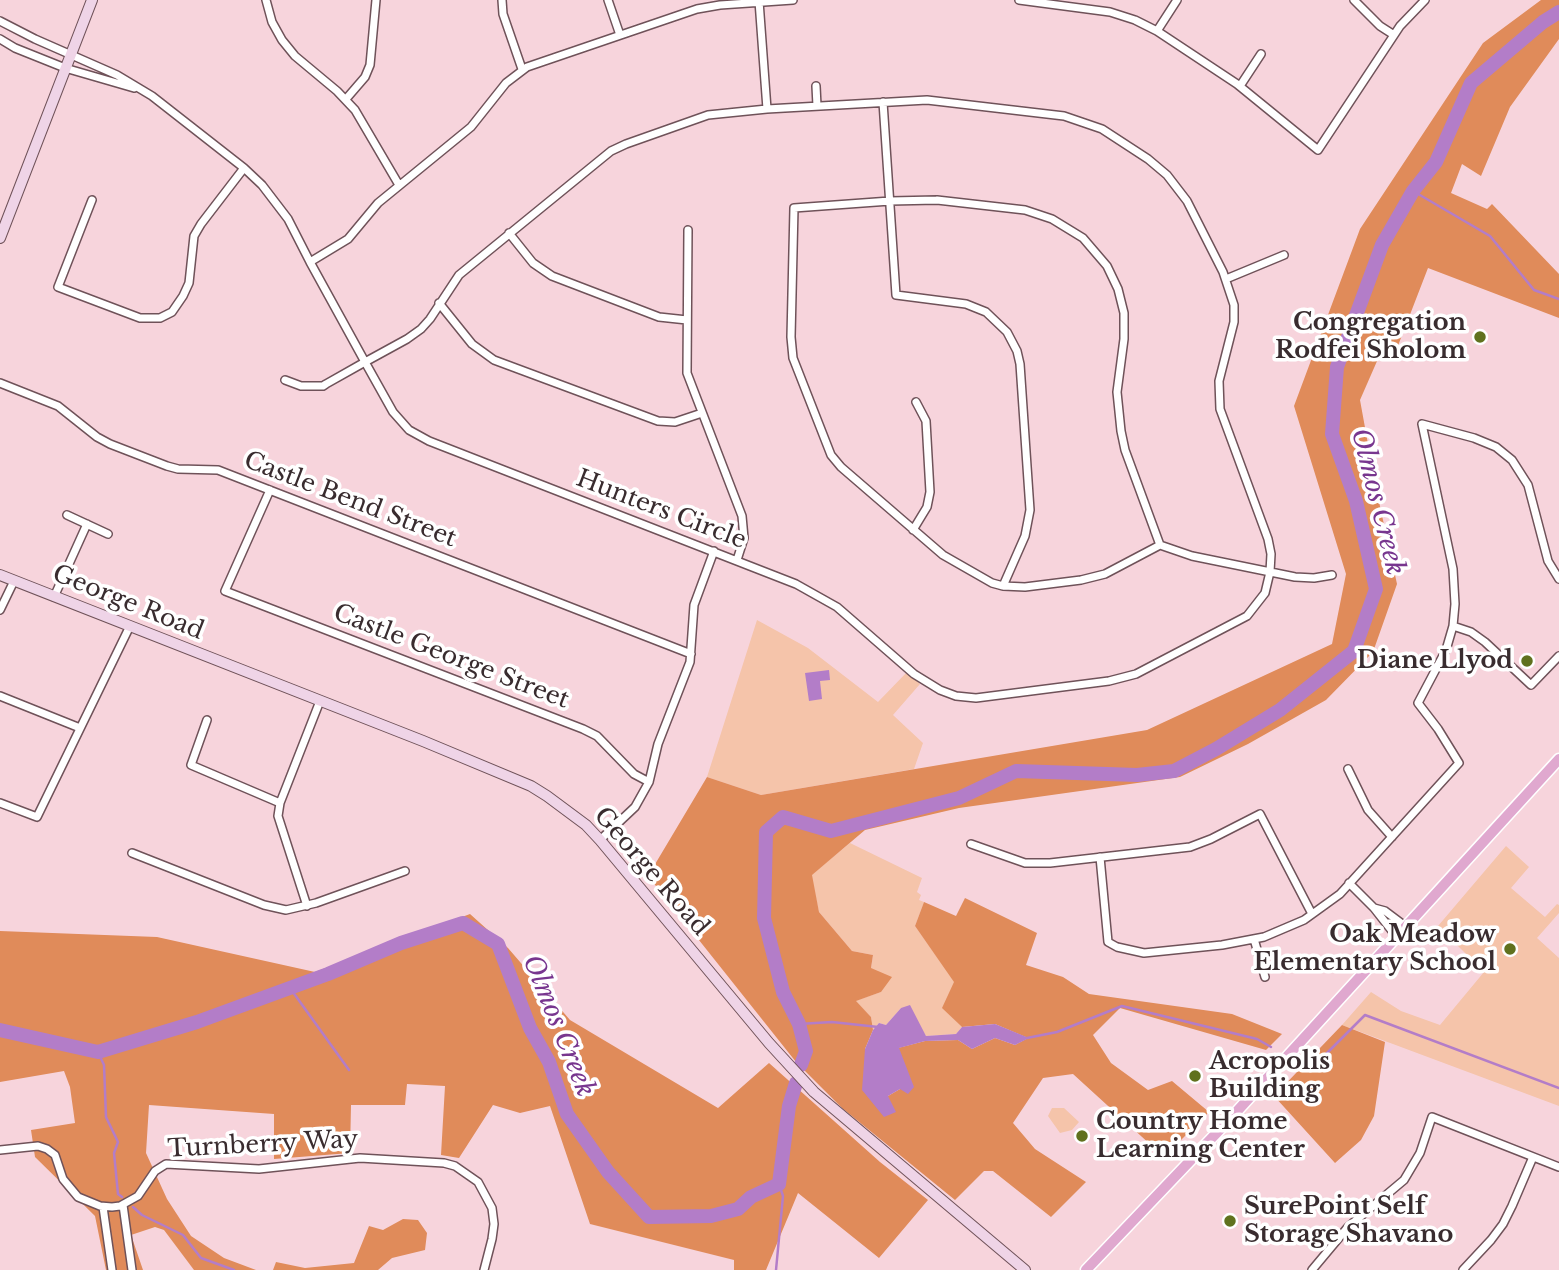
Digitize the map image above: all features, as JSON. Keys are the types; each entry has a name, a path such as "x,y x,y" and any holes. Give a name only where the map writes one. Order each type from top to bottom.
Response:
{"main road":[{"path":"1086,1270 1210,1140 1559,759"}],"street":[{"path":"0,238 92,0"},
{"path":"266,0 272,22 288,48 346,99 364,123 399,185"},
{"path":"346,99 365,77 370,65 376,0"},
{"path":"502,0 503,14 522,69"},
{"path":"608,0 620,35"},
{"path":"310,262 348,239 378,203 471,127 506,83 522,69 697,9 759,1 793,0"},
{"path":"1019,0 1058,2 1122,15 1157,31 1240,86 1318,150 1394,35 1425,0"},
{"path":"1157,31 1177,0"},
{"path":"1354,0 1380,26 1394,35"},
{"path":"759,1 767,109"},
{"name":"Hunters Circle","path":"0,21 117,75 167,107 244,168 275,201 398,419 422,438 796,584 825,599 932,687 956,696 976,698 1109,681 1136,674 1247,616 1265,593 1270,572"},
{"name":"Hunters Circle","path":"0,39 15,48 65,68 138,88"},
{"path":"1240,86 1261,54"},
{"path":"816,86 817,106"},
{"path":"285,380 301,386 323,386 421,329 459,275 611,151 708,116 767,109 942,101 1064,116 1102,129 1158,166 1187,201 1226,279 1234,305 1234,322 1219,381 1220,408 1268,539 1270,572"},
{"path":"883,102 896,295 966,304 986,312 1007,332 1017,351 1030,510 1025,536 1003,586"},
{"path":"92,200 58,287 140,318 160,318 172,312 189,283 194,236 211,209 244,168"},
{"path":"1160,545 1125,450 1121,431 1117,392 1124,339 1124,313 1113,277 1100,256 1073,230 1040,214 937,200 794,208 791,337 795,366 831,455 841,467 954,563 1003,586 1025,587 1093,577 1160,545 1192,556 1270,572 1314,579 1332,575"},
{"path":"688,230 687,373 742,516 744,538 737,560"},
{"path":"509,233 533,263 552,276 659,317 687,320"},
{"path":"1226,279 1283,256"},
{"path":"439,303 472,344 494,360 658,421 675,422 702,413"},
{"name":"Castle Bend Street","path":"0,383 58,406 97,437 121,449 178,469 218,470 691,654"},
{"path":"913,530 923,516 930,492 926,421 916,402"},
{"path":"1100,857 1108,942 1130,951 1144,953 1254,939 1284,929 1312,914 1340,894 1458,763 1438,729 1418,703 1439,666 1453,626 1455,604 1453,569 1422,424 1474,438 1496,447 1512,460 1528,485 1548,561 1559,579"},
{"name":"Castle George Street","path":"270,490 225,591 583,729 597,736 634,774 649,782"},
{"path":"67,516 108,534"},
{"path":"54,597 87,524"},
{"path":"600,840 635,807 649,782 658,744 691,654 694,605 714,551"},
{"name":"George Road","path":"0,575 531,786 586,825 600,840 769,1043 814,1092 1025,1270"},
{"path":"0,610 14,581"},
{"path":"0,803 37,817 130,626"},
{"path":"1453,626 1471,632 1485,642 1531,685 1559,656"},
{"path":"0,696 80,728"},
{"path":"307,906 278,816 280,803 320,701"},
{"path":"207,720 191,765 280,803"},
{"path":"1348,769 1368,810 1392,838"},
{"path":"971,844 1025,863 1100,857 1190,847 1261,814 1312,914"},
{"path":"132,853 276,909 296,910 405,871"},
{"path":"1349,883 1374,908 1396,936"},
{"path":"1374,908 1385,911 1405,926"},
{"path":"1254,939 1265,977"},
{"path":"1312,1270 1348,1227 1404,1180 1420,1153 1432,1117 1559,1167"},
{"path":"0,1150 38,1146 47,1149 55,1154 68,1188 88,1202 103,1207 123,1205 132,1270"},
{"path":"1463,1270 1503,1224 1533,1157"},
{"name":"Turnberry Way","path":"123,1205 138,1196 155,1171 166,1164 259,1169 360,1158 444,1163 455,1166 478,1182 492,1208 492,1239 484,1270"},
{"path":"103,1207 112,1270"}],"shaded area":[{"path":"1541,0 1559,0 1559,39 1510,107 1481,176 1462,164 1451,193 1487,209 1492,204 1559,274 1559,318 1428,268 1394,356 1381,352 1360,400 1397,584 1373,652 1326,700 1248,744 1180,777 959,808 865,830 812,875 819,912 852,951 873,955 871,968 892,977 881,992 856,1001 871,1017 873,1030 865,1049 888,1096 900,1089 898,1048 925,1041 958,1040 972,1049 995,1038 1015,1045 1028,1038 995,1024 962,1027 942,1008 954,982 915,926 924,902 956,916 965,898 1037,933 1026,965 1063,977 1089,994 1232,1014 1282,1034 1266,1050 1120,1008 1093,1035 1111,1063 1148,1090 1172,1081 1209,1112 1164,1157 1073,1074 1043,1078 1013,1123 1035,1149 1086,1182 1051,1217 993,1171 984,1171 955,1200 842,1108 796,1062 648,876 707,777 761,795 1147,730 1332,644 1346,574 1294,406 1360,229 1483,43"},
{"path":"757,620 808,648 878,702 907,672 920,684 893,715 923,743 914,769 761,795 707,777"},
{"path":"829,670 830,680 820,681 822,699 809,701 805,673"},
{"path":"850,843 922,878 917,892 921,895 919,900 924,902 915,926 955,982 943,1008 962,1027 956,1034 926,1036 919,1025 901,1008 886,1025 879,1023 873,1030 871,1017 855,1001 881,992 871,968 873,955 852,951 819,912 811,875"},
{"name":"Oak Meadow Elementary School","path":"1506,846 1529,867 1511,888 1545,917 1559,905 1559,913 1537,938 1559,958 1559,1106 1342,1025 1371,992 1401,1011 1440,1025 1484,972 1438,926"},
{"path":"470,914 508,948 570,1020 718,1108 769,1063 880,1162 928,1200 879,1258 798,1193 766,1270 734,1270 734,1260 590,1224 550,1106 520,1113 493,1105 459,1158 441,1155 445,1086 407,1084 405,1105 351,1105 350,1153 274,1159 274,1114 149,1105 146,1153 167,1199 191,1236 224,1258 256,1270 194,1270 164,1230 155,1227 131,1235 143,1270 106,1270 95,1216 35,1157 31,1130 75,1123 70,1087 64,1071 0,1082 0,931 157,937 315,972"},
{"path":"910,1005 926,1036 956,1034 962,1027 995,1024 1029,1038 1015,1045 995,1038 972,1049 958,1040 925,1041 899,1048 914,1087 908,1094 900,1089 888,1096 896,1112 884,1117 862,1090 865,1049 879,1023 886,1025 901,1008"},
{"path":"1342,1025 1385,1042 1374,1116 1361,1140 1335,1163 1274,1096"},
{"path":"1052,1108 1064,1108 1079,1122 1072,1130 1060,1133 1048,1116"},
{"path":"403,1219 418,1220 427,1233 425,1250 392,1258 378,1270 273,1270 276,1262 305,1268 354,1263 369,1226 383,1230"}],"waterway":[{"name":"Olmos Creek","path":"801,1065 806,1051 799,1024 783,992 764,918 766,832 783,817 831,831 959,798 1016,771 1137,775 1174,771 1280,710 1354,651 1376,589 1356,501 1332,434 1337,367 1382,245 1413,191 1436,162 1471,83 1543,22 1559,12"},
{"path":"1413,191 1490,236 1534,290 1559,299"},
{"name":"Olmos Creek","path":"0,1030 98,1052 197,1022 328,974 401,943 463,923 498,944 530,1028 549,1062 567,1114 608,1172 649,1217 711,1216 738,1209 751,1197 779,1184 789,1106 796,1083"},
{"path":"290,988 349,1070"},
{"path":"1027,1038 1057,1032 1122,1006 1257,1039 1271,1047"},
{"path":"1302,1066 1310,1070 1365,1015 1559,1088"},
{"path":"799,1024 832,1022 878,1027"},
{"path":"98,1052 104,1065 106,1117 118,1142 114,1153 118,1194 122,1197"},
{"path":"776,1270 783,1196 779,1184"},
{"path":"133,1207 142,1215 183,1235 201,1258 234,1270"}],"place":[{"name":"Congregation Rodfei Sholom","path":"1480,337"},
{"name":"Diane Llyod","path":"1527,661"},
{"name":"Oak Meadow Elementary School","path":"1510,949"},
{"name":"Acropolis Building","path":"1195,1076"},
{"name":"Country Home Learning Center","path":"1082,1136"},
{"name":"SurePoint Self Storage Shavano","path":"1230,1221"}]}
